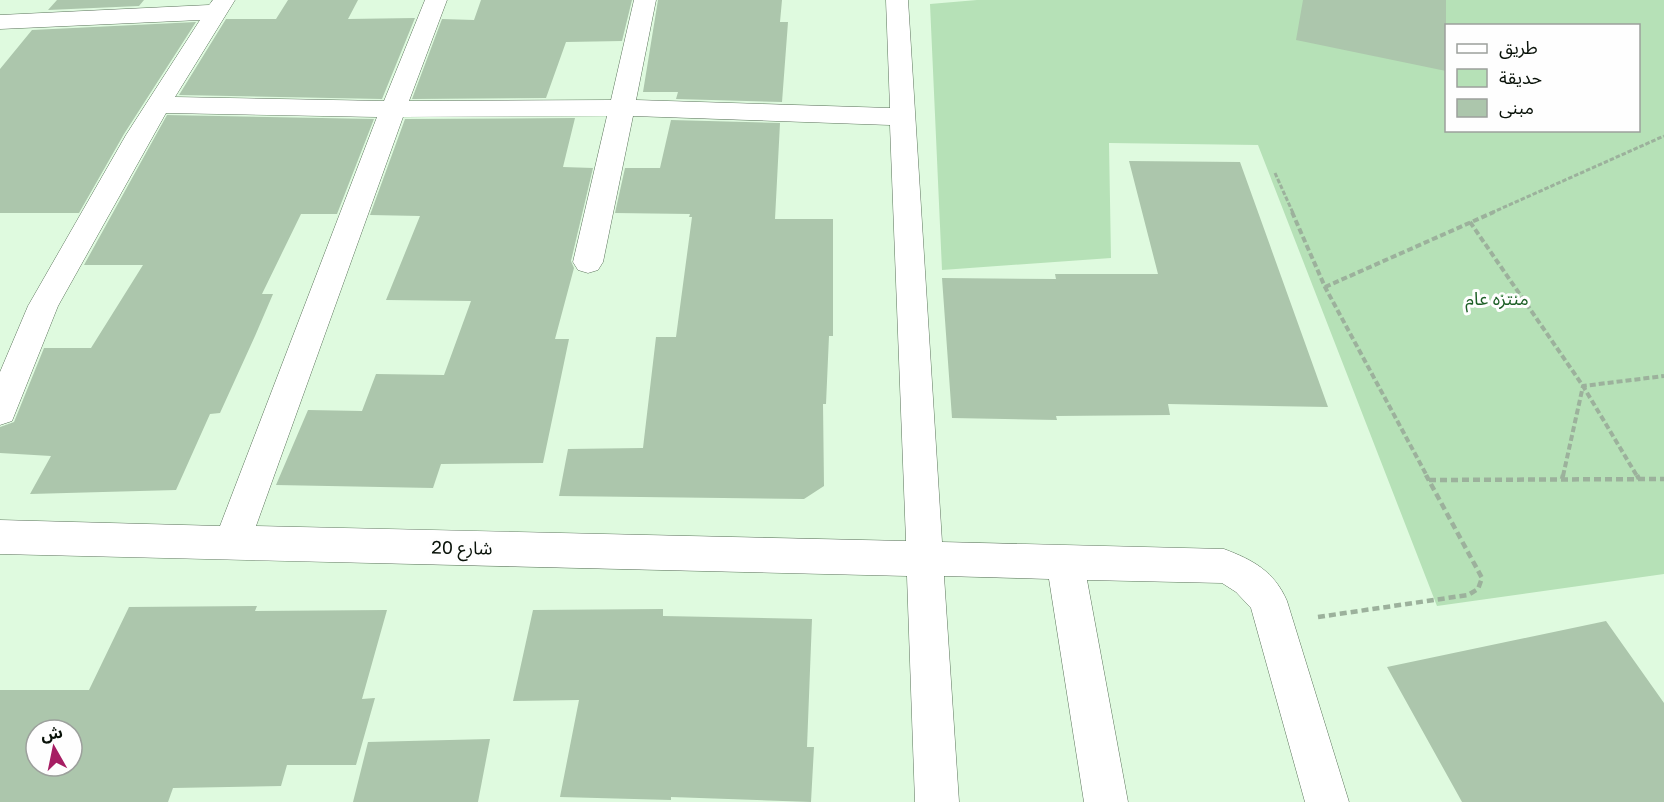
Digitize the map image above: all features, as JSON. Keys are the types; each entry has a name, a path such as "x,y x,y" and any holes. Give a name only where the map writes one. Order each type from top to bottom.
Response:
{"street":[{"path":"232,541 436,0"},
{"path":"588,262 645,0"},
{"path":"897,0 938,802"},
{"path":"0,22 220,6"},
{"path":"0,411 43,306 139,135 220,6"},
{"path":"159,105 393,109 622,108 902,117"},
{"name":"شارع 20","path":"0,537 1224,566 1242,573 1258,585 1268,601 1327,802"},
{"path":"1065,562 1106,802"}],"path":[{"path":"1324,287 1664,136"},
{"path":"1274,623 1468,595 1477,592 1482,578 1324,287 1275,173"},
{"path":"1470,222 1583,386 1639,479"},
{"path":"1583,386 1664,376"},
{"path":"1562,479 1583,386"},
{"path":"1429,480 1664,479"}],"green space":[{"name":"منتزه عام","path":"977,0 1664,0 1664,574 1437,606 1258,145 1109,143 1111,258 942,270 930,4"}],"building":[{"path":"57,0 144,0 139,6 48,10"},
{"path":"288,0 358,0 348,19 415,18 382,99 179,95 226,19 276,19"},
{"path":"481,0 632,0 622,41 566,42 546,98 412,99 442,19 474,20"},
{"path":"658,0 782,0 780,22 788,22 782,102 676,99 678,92 643,92"},
{"path":"1303,0 1446,0 1445,71 1296,40"},
{"path":"196,22 124,134 79,213 0,213 0,69 32,30"},
{"path":"167,115 374,119 337,214 301,214 262,294 273,294 255,336 220,413 210,414 176,490 30,494 51,456 0,453 0,427 14,422 44,348 91,348 143,265 84,265"},
{"path":"575,118 563,167 593,168 571,261 574,268 555,339 569,339 543,463 441,464 433,488 276,485 308,410 362,411 376,374 444,375 471,301 386,300 420,216 370,215 405,119"},
{"path":"671,120 780,123 775,219 833,219 833,336 829,336 826,404 823,404 824,486 804,499 559,496 568,449 643,448 656,337 676,337 692,217 689,217 690,214 615,213 625,168 660,168"},
{"path":"1129,161 1240,162 1328,407 1168,404 1170,415 1056,416 1057,420 952,418 942,278 1056,279 1055,274 1158,274"},
{"path":"257,606 255,611 387,610 362,699 375,698 356,765 287,765 281,786 173,788 168,802 0,802 0,690 89,690 129,607"},
{"path":"663,609 663,616 812,619 807,747 814,747 811,802 671,797 671,800 560,797 579,700 513,701 533,610"},
{"path":"1606,621 1664,703 1664,802 1462,802 1387,667"},
{"path":"490,739 478,802 353,802 368,742"}]}
